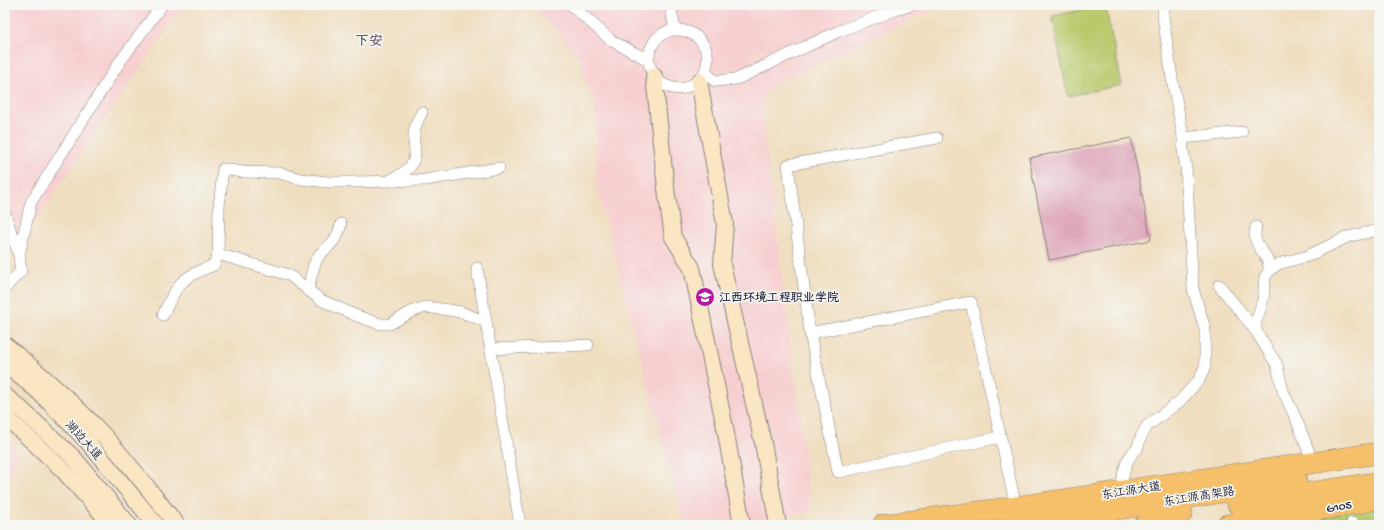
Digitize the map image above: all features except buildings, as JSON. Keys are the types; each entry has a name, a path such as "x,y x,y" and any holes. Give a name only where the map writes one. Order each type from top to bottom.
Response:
{"highway":[{"name":"东江源大道","path":"883,525 1017,516 1120,492 1379,453"},
{"name":"东江源高架路","path":"1105,525 1180,506 1379,465"},
{"name":"东江源高架路","path":"1017,516 1180,506 1379,482"},
{"name":"G105","path":"1228,525 1358,503 1379,498"},
{"path":"950,525 1128,499 1180,506"},
{"path":"1145,525 1180,506"}],"street":[{"path":"19,255 30,202 120,63 162,5"},
{"path":"571,5 612,41 648,60"},
{"path":"670,5 676,30"},
{"path":"702,76 715,81 737,79 837,32 912,5"},
{"path":"1120,492 1124,471 1128,460 1137,449 1147,426 1180,401 1199,380 1205,367 1205,329 1193,289 1186,167 1183,138 1163,16 1164,5"},
{"path":"742,525 726,433 692,268 673,237 666,189 654,76 648,60 650,49 656,39 665,32 676,30 686,30 696,35 703,42 707,52 708,62 702,76 725,224 722,264 763,443 778,525"},
{"path":"654,76 667,87 684,88 702,76"},
{"path":"387,181 405,173 412,164 416,154 414,136 415,127 422,112"},
{"path":"1183,138 1242,132"},
{"path":"937,138 788,165 810,333 838,472 1000,437"},
{"path":"163,315 177,286 199,270 214,265 218,254 219,207 223,169 243,172 279,173 296,178 327,182 425,180 499,168"},
{"path":"5,214 19,255 21,271 5,288"},
{"path":"308,291 316,260 338,235 341,224"},
{"path":"1256,227 1255,240 1267,260 1269,271"},
{"path":"1256,331 1256,322 1263,300 1265,278 1269,271 1278,264 1308,256 1347,237 1379,230"},
{"path":"218,254 289,275 321,300 380,324 390,324 411,312 425,308 461,312 486,322"},
{"path":"477,268 520,525"},
{"path":"1219,286 1256,331 1277,365 1283,391 1297,421 1313,463"},
{"path":"810,333 971,302 1017,516"},
{"path":"5,345 46,379 103,435 142,480 177,525"},
{"path":"490,349 588,345"},
{"name":"湖边大道","path":"5,364 37,390 88,442 156,525"},
{"name":"湖边大道","path":"5,396 74,458 129,525"},
{"path":"5,416 62,469 112,525"}],"shaded area":[{"path":"5,5 184,5 18,247 5,199"},
{"name":"江西环境工程职业学院","path":"532,5 959,5 923,14 770,86 761,104 811,511 749,525 685,525 596,182 596,107 577,55"},
{"path":"5,439 15,448 17,461 9,481 5,484"}],"green space":[{"path":"1105,5 1122,85 1068,96 1052,16"},
{"path":"1379,501 1379,525 1243,525"}],"place":[{"name":"江西环境工程职业学院","path":"705,297"}],"district":[{"name":"下安","path":"369,40"}]}
